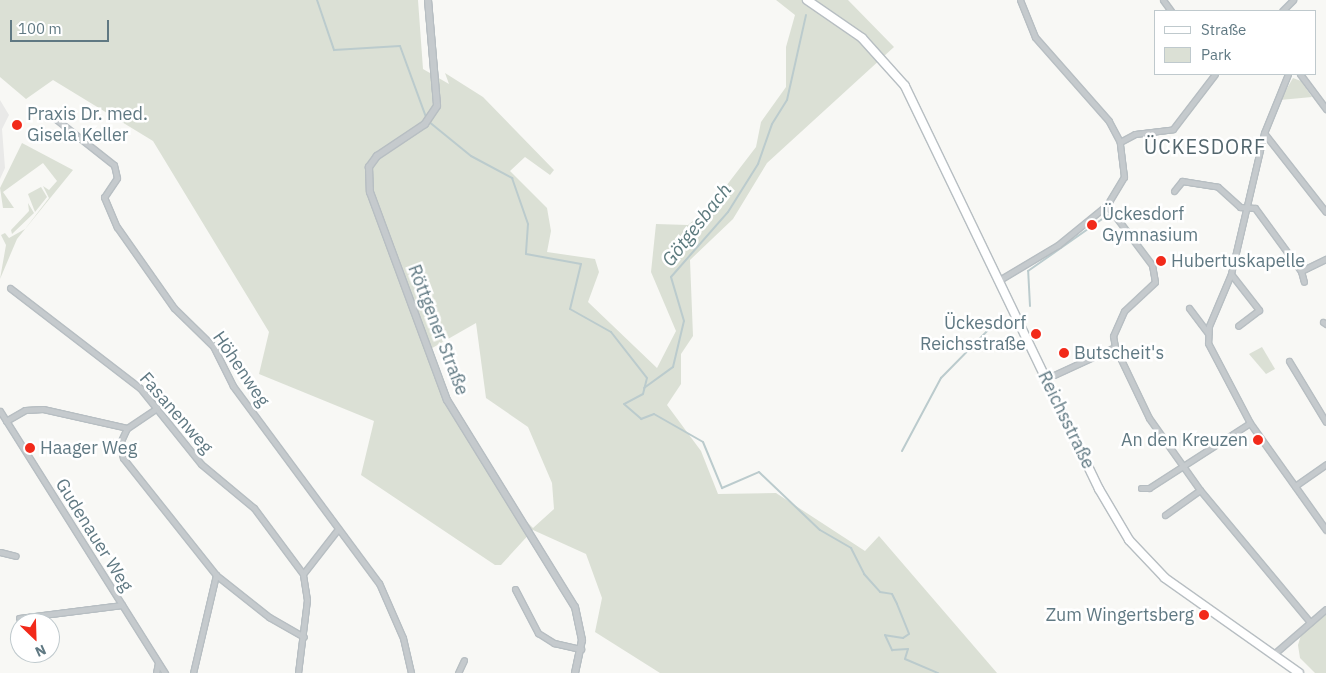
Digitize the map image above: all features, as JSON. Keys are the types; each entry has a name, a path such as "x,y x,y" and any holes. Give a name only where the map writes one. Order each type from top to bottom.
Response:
{"main road":[{"name":"Reichsstraße","path":"807,0 848,26 898,76 1001,279 1095,481 1129,540 1165,578 1275,653 1298,673"}],"street":[{"name":"Röttgener Straße","path":"428,0 438,94 431,117 425,124 377,156 369,167 370,192 447,400 575,607 581,649 575,673"},
{"path":"1001,279 1058,245 1107,205 1124,176 1120,142 1109,121 1035,37 1020,0"},
{"path":"1288,9 1293,0"},
{"path":"1120,142 1135,134 1173,129 1214,75"},
{"path":"1288,75 1264,133 1231,274 1208,334 1208,343 1250,423 1326,530"},
{"path":"1301,75 1326,109"},
{"name":"Höhenweg","path":"39,112 52,116 114,165 117,178 104,197 117,227 174,308 213,346 233,386 383,590 403,638 412,673"},
{"path":"1264,133 1326,212"},
{"path":"1174,191 1182,181 1218,187 1240,208 1248,206 1255,208 1301,271 1304,282"},
{"path":"1107,205 1155,274 1152,287 1117,322 1115,347 1149,418 1200,490 1309,621"},
{"path":"1301,271 1326,259"},
{"path":"1231,274 1259,310 1238,326"},
{"name":"Fasanenweg","path":"10,288 90,347 157,408 201,464 254,508 303,574"},
{"path":"1189,308 1208,334"},
{"path":"1054,375 1115,347"},
{"path":"1289,361 1326,422"},
{"path":"6,421 37,408 127,428"},
{"path":"157,408 127,428 120,443 123,458 216,575 269,617 304,637"},
{"name":"Gudenauer Weg","path":"0,411 165,673"},
{"path":"1141,488 1149,488 1250,423"},
{"path":"1295,486 1326,464"},
{"path":"1165,515 1200,490"},
{"path":"301,672 307,600 303,574 338,529"},
{"path":"0,552 16,556"},
{"path":"194,673 216,575"},
{"path":"515,589 538,633 554,643 581,649"},
{"path":"59,613 122,605"},
{"path":"1275,653 1309,621 1326,609"},
{"path":"458,673 464,660"},
{"path":"156,673 158,662"}],"shaded area":[{"path":"0,100 9,115 2,129 5,168 0,179"}],"green space":[{"path":"0,0 418,0 423,69 449,84 445,73 483,97 554,170 550,175 525,157 510,171 547,208 551,231 547,252 595,259 599,272 588,302 657,368 676,331 651,272 656,224 688,225 710,207 756,147 761,122 786,87 786,47 795,15 776,0 848,0 894,47 767,163 733,219 690,260 693,336 681,354 681,384 667,405 701,451 718,494 776,493 865,551 879,536 997,673 660,673 595,632 602,598 586,554 533,530 501,565 495,565 361,475 374,421 259,374 269,332 153,141 53,80 26,99 0,77","holes":["476,323 486,398 528,427 552,483 554,509 533,528 506,501 446,404 427,351"]},
{"path":"1293,78 1301,81 1312,97 1280,100"},
{"path":"22,143 73,170 17,239 0,279 6,245 1,235 5,233 9,238 25,229 49,198 43,186 49,190 57,181 43,163 3,192 14,208 3,208 0,188"},
{"path":"41,187 47,197 35,212 28,194"},
{"path":"28,203 34,213 12,234 11,230 29,211"},
{"path":"1262,347 1275,369 1266,374 1249,354"},
{"path":"1326,614 1326,673 1315,673 1300,658 1298,645 1301,635"}],"waterway":[{"path":"317,0 334,50 400,46 426,117"},
{"name":"Götgesbach","path":"644,388 673,367 684,321 671,277 728,212 758,164 772,124 787,100 806,15"},
{"path":"428,121 471,156 512,178 528,224 526,254 581,264 570,309 611,332 647,378 643,394 624,404 641,419 654,414 703,442 722,488 759,472 820,530 851,548 864,574 880,592 892,594 897,604 909,634 903,638 885,635 892,650 908,649 905,659 938,673"},
{"path":"1030,306 1028,271 1108,215"},
{"path":"902,451 941,378 1001,317"}],"place":[{"name":"Praxis Dr. med. Gisela Keller","path":"17,125"},
{"name":"Ückesdorf Gymnasium","path":"1092,225"},
{"name":"Hubertuskapelle","path":"1161,261"},
{"name":"Ückesdorf Reichsstraße","path":"1036,334"},
{"name":"Butscheit's","path":"1064,353"},
{"name":"An den Kreuzen","path":"1258,440"},
{"name":"Haager Weg","path":"30,448"},
{"name":"Zum Wingertsberg","path":"1204,615"}],"district":[{"name":"ÜCKESDORF","path":"1205,146"}]}
